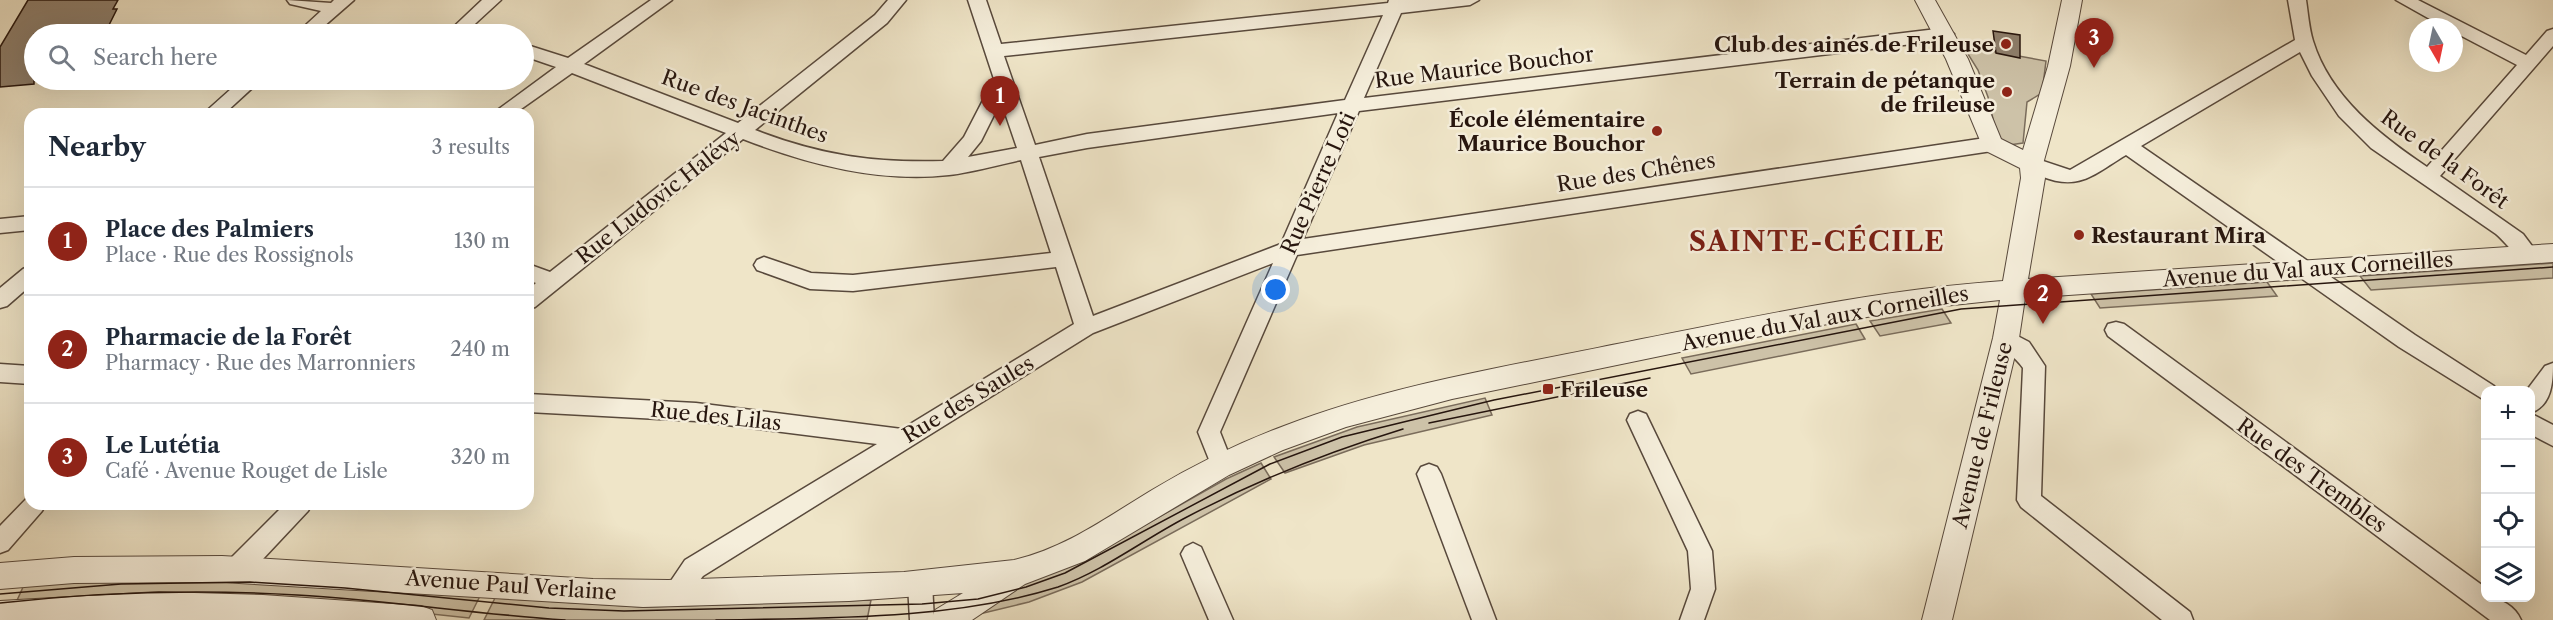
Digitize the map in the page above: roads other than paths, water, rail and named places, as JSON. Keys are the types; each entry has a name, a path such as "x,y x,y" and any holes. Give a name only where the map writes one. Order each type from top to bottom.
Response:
{"street":[{"path":"296,0 340,4"},
{"path":"465,24 492,0"},
{"path":"509,108 663,0"},
{"name":"Rue Ludovic Halévy","path":"534,296 881,19 897,0"},
{"path":"977,0 1086,327"},
{"path":"993,51 1396,4 1470,0"},
{"path":"1925,0 1945,34 1992,144 2059,176 2073,177 2304,42"},
{"name":"Avenue de Frileuse","path":"1937,620 2006,338 2033,178 2031,164 2059,66 2072,0"},
{"name":"Rue de la Forêt","path":"2297,0 2304,42 2321,76 2346,112 2378,142 2427,179 2516,239 2528,254"},
{"path":"2405,0 2527,63"},
{"path":"316,24 340,4"},
{"name":"Rue Pierre Loti","path":"1222,465 1209,432 1396,4"},
{"name":"Rue Maurice Bouchor","path":"1029,152 1087,141 1353,105 1945,34"},
{"path":"2427,179 2553,35"},
{"name":"Rue des Jacinthes","path":"534,53 741,131 832,162 889,169 948,168 1029,152"},
{"path":"948,168 972,141 1003,80"},
{"path":"219,108 240,90"},
{"name":"Rue des Chênes","path":"1288,249 1992,144"},
{"path":"2127,146 2481,389"},
{"path":"0,226 24,224"},
{"name":"Rue des Saules","path":"674,594 694,568 1086,327 1288,249"},
{"name":"Avenue du Val aux Corneilles","path":"1222,465 1312,427 1401,400 1486,381 1854,309 1951,294 2013,289 2553,253"},
{"path":"764,265 810,280 854,284 1062,259"},
{"path":"534,274 552,281"},
{"path":"0,300 24,279"},
{"name":"Rue des Trembles","path":"2116,330 2509,620"},
{"path":"2006,338 2021,348 2034,366 2029,500 2181,620"},
{"path":"2535,397 2553,372"},
{"path":"0,374 24,375"},
{"name":"Rue des Lilas","path":"534,403 696,412 903,438"},
{"path":"1638,420 1701,551 1703,589 1692,620"},
{"path":"2535,425 2553,437"},
{"name":"Avenue Paul Verlaine","path":"0,576 238,568 595,592 674,594 920,585 1021,572 1060,558 1102,537 1163,498 1222,465"},
{"path":"1429,474 1484,620"},
{"path":"0,543 29,510"},
{"path":"238,568 294,510"},
{"path":"1193,554 1221,620"},
{"name":"Avenue Paul Verlaine","path":"946,620 1021,572"},
{"path":"920,585 922,620"},
{"name":"Avenue Paul Verlaine","path":"0,615 137,604 189,604 288,608 421,620"}],"tram line":[{"path":"0,594 121,584 250,582 345,588 549,608 624,611 922,604 978,599 1026,587 1065,573 1270,464 1342,437 1494,400 1961,309 2553,267"},
{"path":"1429,423 1650,378"},
{"path":"716,620 845,617 933,611 1018,598 1058,587 1091,573 1185,518 1238,492 1347,447 1403,429"},
{"path":"0,603 74,596 148,593 260,593 364,600 565,620"}],"place":[{"name":"Club des ainés de Frileuse","path":"2006,44"},
{"name":"Le Lutétia","path":"2094,68"},
{"name":"Terrain de pétanque de frileuse","path":"2007,92"},
{"name":"Place des Palmiers","path":"1000,126"},
{"name":"École élémentaire Maurice Bouchor","path":"1657,131"},
{"name":"Restaurant Mira","path":"2079,235"},
{"name":"Pharmacie de la Forêt","path":"2043,324"},
{"name":"Frileuse","path":"1548,389"}],"district":[{"name":"SAINTE-CÉCILE","path":"1817,241"}]}
